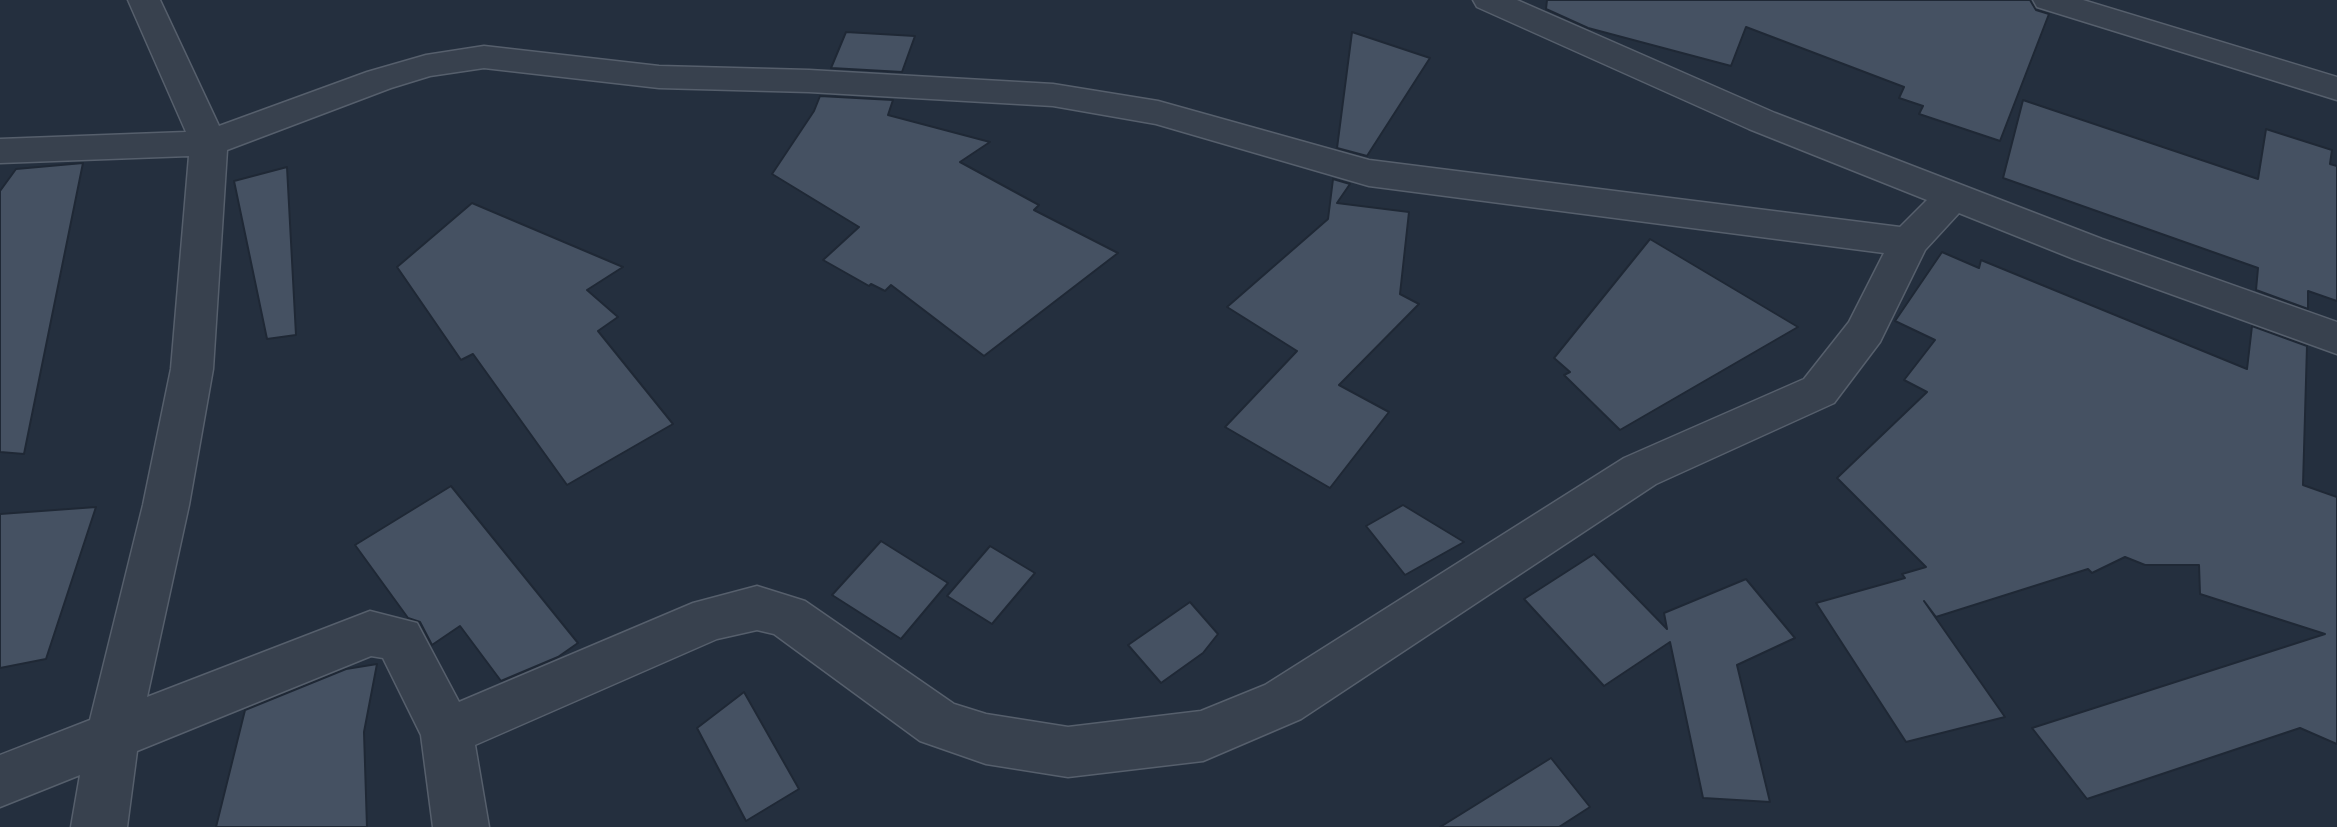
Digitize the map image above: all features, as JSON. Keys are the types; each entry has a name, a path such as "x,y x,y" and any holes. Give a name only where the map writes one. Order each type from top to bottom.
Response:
{"street":[{"path":"99,827 112,738 166,505 192,369 209,143 144,0"},
{"path":"1489,0 1762,121 2088,249 2337,338"},
{"path":"2049,0 2337,89"},
{"path":"0,151 209,143 426,66 484,57 659,77 809,81 1053,95 1158,113 1369,173 1909,242"},
{"path":"447,732 711,619 757,608 788,616 939,724 986,739 1068,752 1203,736 1283,702 1640,471 1819,391 1865,331 1909,242 1953,196"},
{"path":"0,781 370,633 399,639 447,732 461,827"}],"building":[{"path":"1547,0 2030,0 2036,10 2049,14 2000,141 1919,114 1923,106 1899,98 1904,87 1746,27 1731,66 1588,28 1546,9"},
{"path":"846,32 915,36 902,72 831,68"},
{"path":"1352,32 1430,58 1367,156 1337,148"},
{"path":"820,96 893,100 888,115 990,142 960,162 1039,205 1034,210 1118,253 984,356 891,285 885,291 871,284 869,286 823,260 859,227 772,174 814,111"},
{"path":"2023,100 2258,179 2266,129 2332,150 2330,164 2337,166 2337,301 2308,291 2308,309 2256,290 2258,268 2003,178"},
{"path":"83,163 24,454 0,452 0,191 16,169"},
{"path":"287,167 296,335 267,339 234,181"},
{"path":"1333,179 1350,184 1337,203 1409,212 1400,294 1419,304 1339,385 1389,412 1330,488 1225,427 1297,351 1227,307 1328,219"},
{"path":"472,203 623,267 587,290 618,317 598,331 673,424 567,485 473,354 461,360 397,267"},
{"path":"1650,239 1798,327 1620,430 1564,375 1570,372 1554,358"},
{"path":"1942,252 1979,268 1981,260 2247,369 2252,326 2307,346 2303,485 2337,497 2337,744 2300,728 2087,799 2032,728 2325,634 2200,594 2199,565 2145,565 2125,557 2092,573 2088,569 1936,617 1924,601 2005,717 1906,742 1816,603 1905,578 1902,574 1926,567 1837,478 1927,392 1904,380 1935,340 1895,321"},
{"path":"451,486 578,643 558,657 501,681 460,626 432,645 420,622 408,618 355,545"},
{"path":"1403,505 1464,542 1405,575 1366,526"},
{"path":"96,507 46,659 0,668 0,514"},
{"path":"881,541 948,583 901,639 832,595"},
{"path":"990,546 1035,573 992,624 947,596"},
{"path":"1594,554 1667,629 1664,613 1746,579 1795,638 1737,665 1770,802 1703,798 1670,642 1604,686 1524,599"},
{"path":"1190,602 1218,634 1203,653 1161,683 1128,645"},
{"path":"377,664 364,732 367,827 216,827 245,710 346,669"},
{"path":"744,692 799,789 746,821 697,728"},
{"path":"1551,758 1590,807 1559,827 1440,827"}]}
